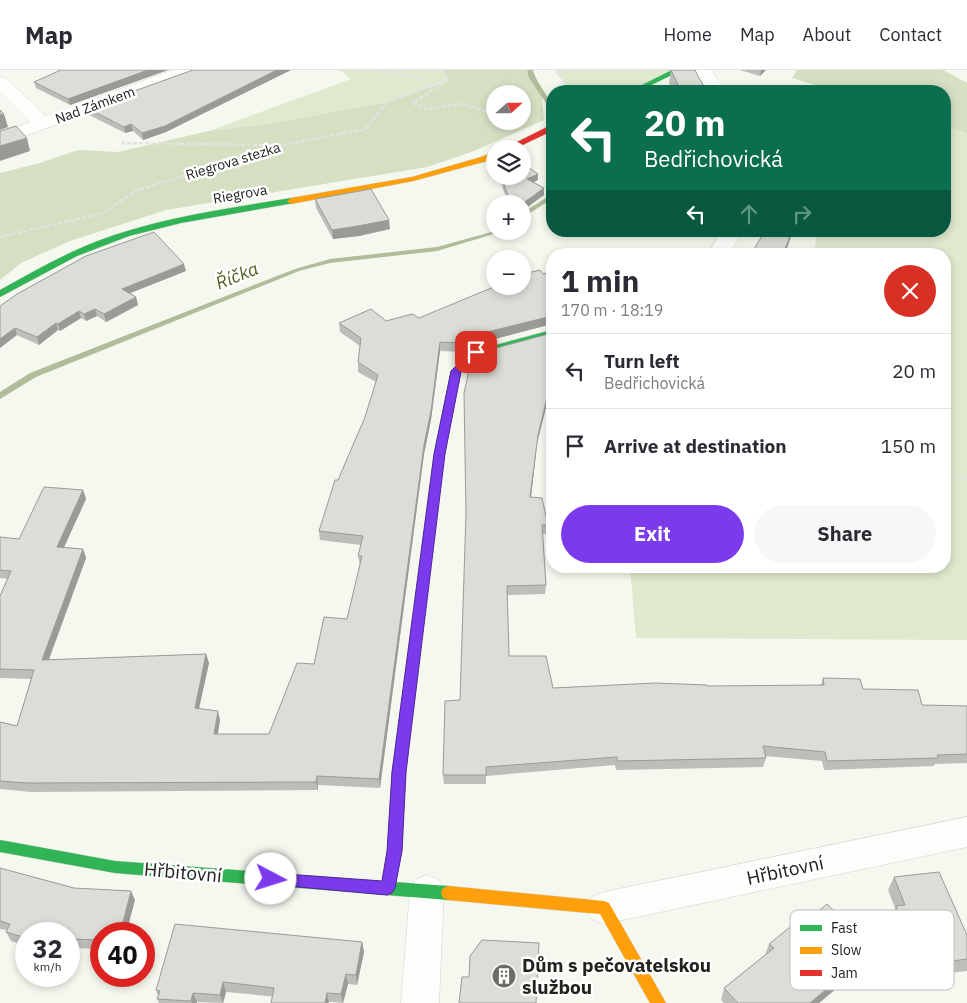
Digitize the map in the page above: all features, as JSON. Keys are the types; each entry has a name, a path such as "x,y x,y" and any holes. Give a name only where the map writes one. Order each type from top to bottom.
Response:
{"street":[{"name":"Nad Zámkem","path":"0,138 190,70"},
{"path":"647,85 678,70"},
{"path":"702,70 713,85"},
{"path":"0,82 43,124"},
{"path":"526,140 546,131"},
{"name":"Riegrova","path":"0,294 74,254 127,235 172,222 414,179 486,158"},
{"path":"722,248 729,237"},
{"path":"387,888 394,851 399,772 439,454 456,371 476,352 546,334"},
{"name":"Hřbitovní","path":"0,846 115,867 427,891 604,908 967,832"},
{"path":"420,1003 427,891"},
{"path":"604,908 658,1003"}],"path":[{"path":"376,70 423,78 434,90"},
{"path":"442,70 448,80 413,103 425,109 462,104 486,111"},
{"path":"556,70 566,85"},
{"name":"Riegrova stezka","path":"0,237 104,214 135,191 283,145 366,129 387,102 448,80"},
{"path":"121,143 283,145"},
{"path":"951,476 967,478"}],"green space":[{"path":"340,70 442,70 448,80 387,102 268,124 209,131 351,79"},
{"path":"442,70 526,70 541,86 544,120 531,126 531,85 486,85 486,130 521,130 499,140 486,140 486,146 427,167 166,210 70,241 21,263 0,280 0,173 40,163 78,150 118,152 209,131 268,124 387,102 448,81"},
{"path":"556,70 678,70 647,85 566,85"},
{"path":"797,70 943,70 967,83 967,133 951,128 951,85 815,85 792,78"},
{"path":"951,128 967,133 967,640 636,638 631,573 951,573 951,248 815,248 816,237 951,237"}],"building":[{"path":"61,70 148,70 68,99 34,82"},
{"path":"193,70 277,70 165,126 142,133 131,124 124,127 87,108"},
{"path":"671,70 695,70 703,85 678,85"},
{"path":"16,126 27,138 0,146 0,131"},
{"path":"531,169 538,174 531,177"},
{"path":"531,181 544,188 531,197 531,195 508,195 504,185 531,185"},
{"path":"371,189 389,220 332,230 315,199"},
{"path":"154,232 184,264 122,289 136,297 104,314 95,309 84,314 79,311 58,324 56,323 37,337 15,328 0,339 0,306 17,294 86,256"},
{"path":"761,237 790,237 785,248 755,248"},
{"path":"540,270 543,274 546,273 546,317 467,337 460,343 440,342 431,411 424,445 379,779 317,776 316,782 27,783 0,781 0,722 17,726 34,670 0,669 0,596 11,571 0,570 0,537 19,539 44,487 83,490 57,547 83,549 42,660 206,654 195,708 218,711 214,734 269,734 297,663 314,664 324,617 347,619 362,556 358,556 363,536 319,531 335,480 338,480 365,417 378,375 358,362 361,338 339,323 371,309 386,321 412,314 419,318 486,290 486,295 531,295 531,272"},
{"path":"546,335 546,402 538,435 530,497 542,498 546,516 546,525 542,525 546,585 507,586 509,656 546,656 553,688 655,683 707,686 824,685 823,678 860,679 863,689 918,690 922,705 967,706 967,754 937,755 938,758 827,761 825,752 763,746 766,758 617,761 617,757 486,767 486,775 443,775 445,701 460,700 466,514 464,393 470,366 485,351"},
{"path":"0,868 74,888 131,891 123,922 90,922 90,940 80,939 80,922 15,922 15,935 6,932 10,924 0,921"},
{"path":"939,872 967,935 967,959 954,961 954,910 897,910 896,906 905,905 894,877"},
{"path":"827,904 833,910 820,910"},
{"path":"175,924 362,942 356,975 346,974 341,994 327,993 325,1003 271,1003 274,988 223,982 220,995 193,993 191,1001 157,999 160,991 156,990"},
{"path":"790,927 790,990 825,990 810,1003 738,1003 724,988 774,948 769,944"},
{"name":"Dům s pečovatelskou službou","path":"482,940 539,943 536,1003 459,1003 462,977 469,977 470,956"}],"waterway":[{"name":"Říčka","path":"530,70 532,78 546,99"},
{"name":"Říčka","path":"531,210 546,200"},
{"name":"Říčka","path":"0,396 33,375 297,270 330,261 437,249 486,235"}],"traffic: fast":[{"path":"647,85 678,70"},
{"path":"0,294 74,254 126,234 181,220 291,201"},
{"path":"411,678 439,454 456,371 476,353 546,335"},
{"path":"0,846 115,867 448,893"}],"traffic: slow":[{"path":"291,201 413,179 486,158"},
{"path":"387,889 395,851 399,772 411,678"},
{"path":"448,893 604,908 658,1003"}],"traffic: jam":[{"path":"526,140 546,131"}],"place":[{"name":"Dům s pečovatelskou službou","path":"504,976"}],"route":[{"path":"271,879 387,888 394,851 399,772 439,454 456,371 476,352"}]}
